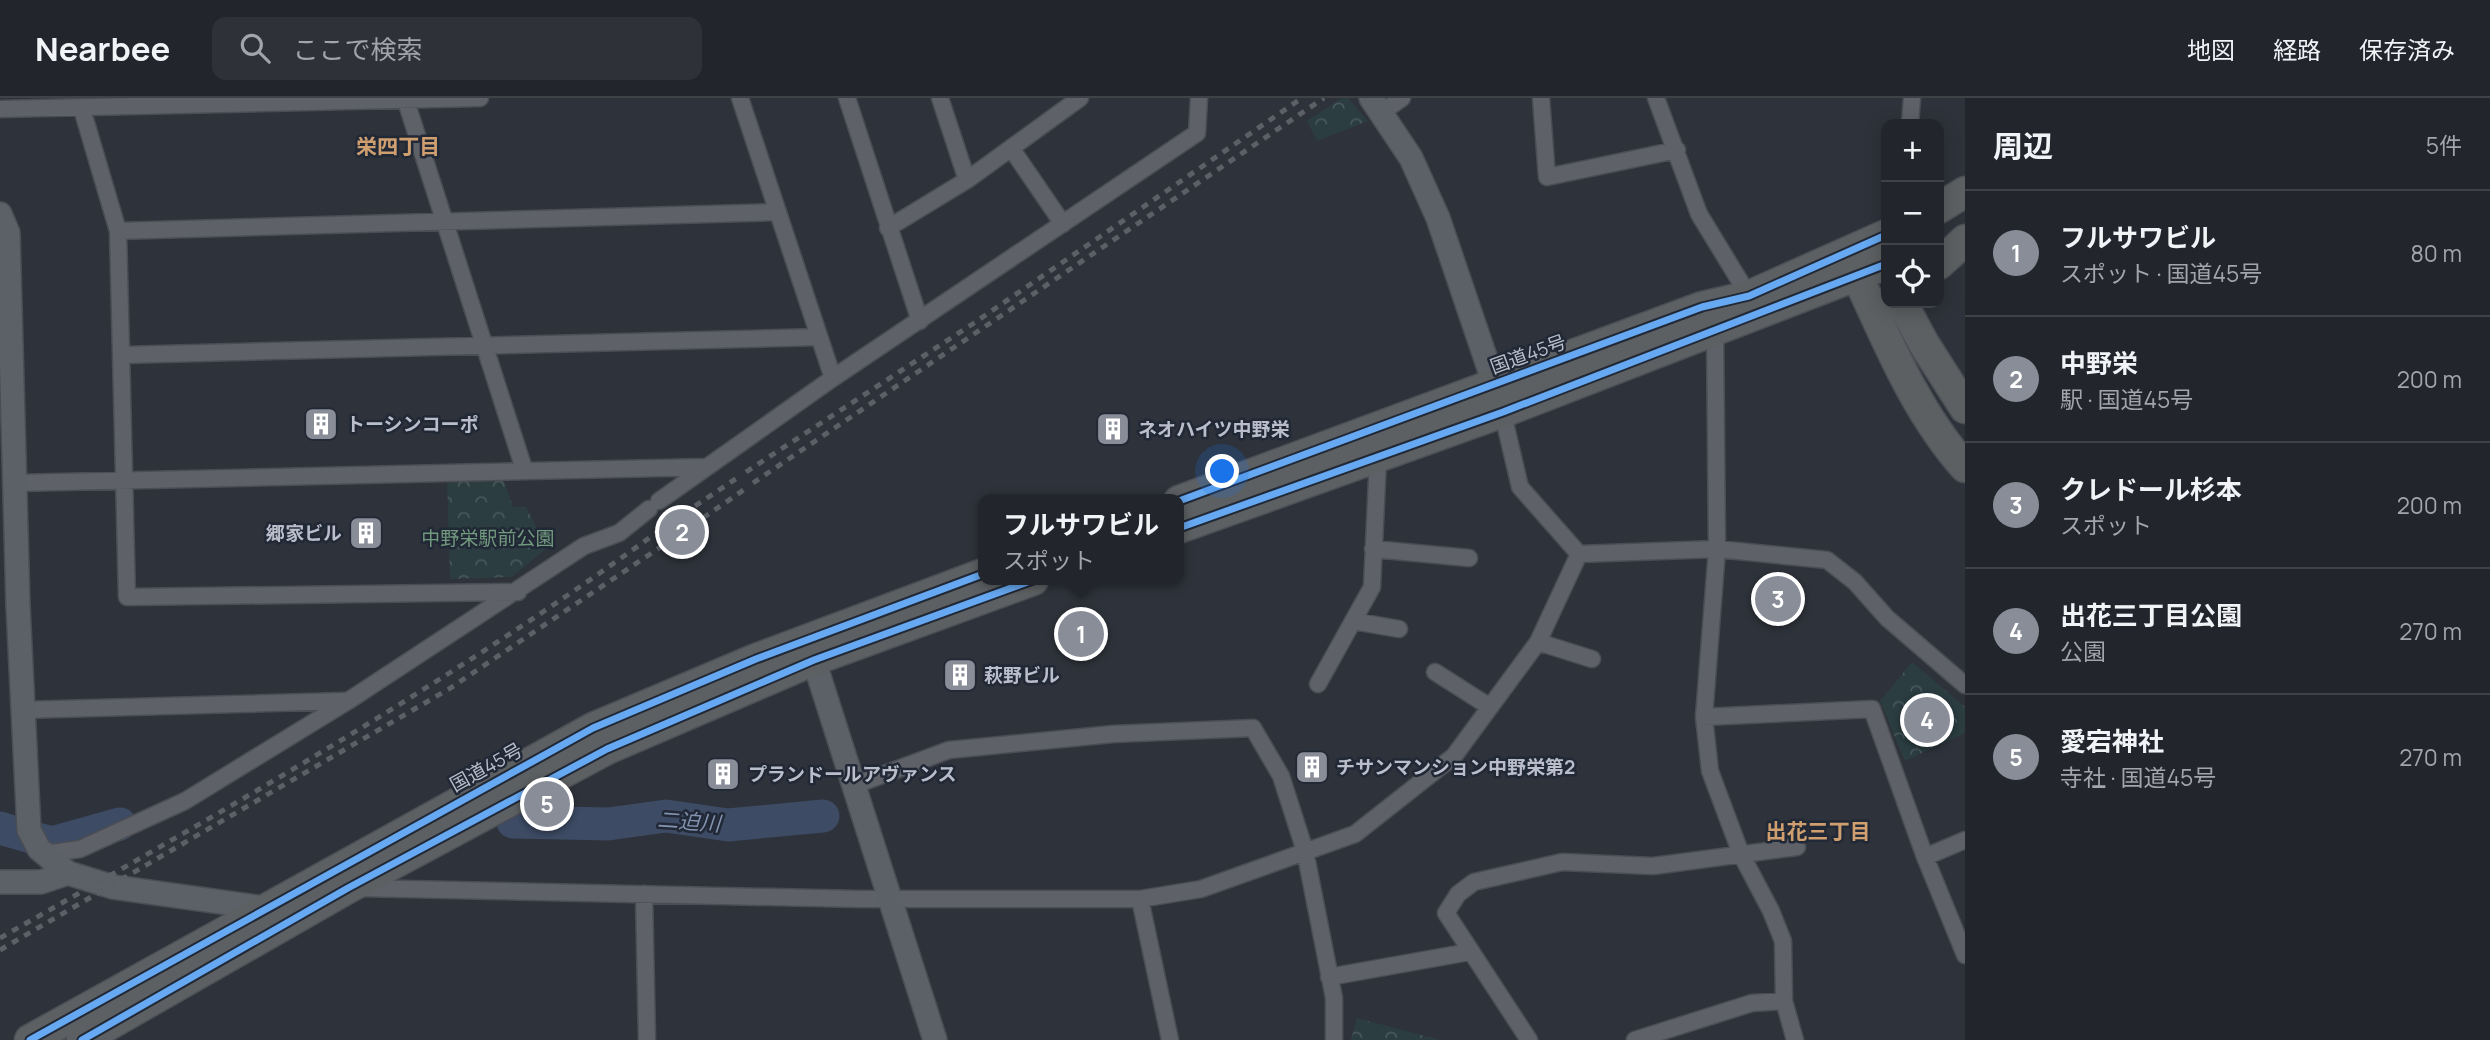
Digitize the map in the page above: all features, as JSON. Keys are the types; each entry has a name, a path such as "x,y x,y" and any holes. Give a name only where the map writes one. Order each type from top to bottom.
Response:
{"highway":[{"path":"1944,259 1965,240"},
{"name":"国道45号","path":"1184,499 1702,307 1874,259"},
{"path":"1184,526 1503,412 1715,330 1874,259 1907,378 1942,442 1965,467"},
{"path":"1905,308 1965,408"},
{"path":"1924,308 1924,344"},
{"name":"国道45号","path":"30,1040 263,908 348,888 607,750 810,649 978,576"},
{"name":"国道45号","path":"82,1040 304,899 593,728 810,649 1017,585"}],"street":[{"path":"0,109 82,108 114,103 480,98"},
{"path":"740,98 833,378"},
{"path":"847,98 920,321"},
{"path":"940,98 967,180"},
{"path":"888,228 967,180 1080,98"},
{"path":"37,844 80,849 185,801 348,701 584,547 618,533 705,467 833,378 1197,133 1199,98"},
{"path":"1402,98 1376,105 1411,158 1438,218 1503,412 1520,487 1579,554"},
{"path":"1541,98 1547,177 1677,150"},
{"path":"1656,98 1699,214 1749,296"},
{"path":"1910,119 1912,98"},
{"path":"406,99 524,469"},
{"path":"82,108 118,231 127,597 518,592"},
{"path":"1011,148 1063,224"},
{"path":"118,231 446,219 778,212"},
{"path":"3,227 16,483 9,606 37,844 68,873 113,887 263,908"},
{"path":"1715,330 1717,549 1704,717 1710,771 1741,854 1771,911 1783,941 1784,1000 1795,1040"},
{"path":"122,355 819,337"},
{"path":"1318,684 1372,587 1378,457"},
{"path":"16,483 524,469 705,467"},
{"path":"1373,549 1469,558"},
{"path":"1579,554 1717,549 1827,560 1855,582 1887,618 1965,685"},
{"path":"348,888 890,899 1140,900 1201,889 1355,834 1386,813 1454,756 1538,642 1579,554"},
{"path":"1353,621 1399,629"},
{"path":"1538,642 1592,659"},
{"path":"810,649 935,1040"},
{"path":"1435,672 1490,707"},
{"path":"22,710 348,701"},
{"path":"1704,717 1872,709 1925,857 1965,955"},
{"path":"855,785 949,750 1113,734 1254,728 1281,776 1305,851 1334,998 1334,1040"},
{"path":"1925,857 1965,840"},
{"path":"1529,1040 1446,913 1458,894 1474,881 1562,862 1653,866 1797,847"},
{"path":"0,882 41,882 68,873"},
{"path":"644,894 648,1040"},
{"path":"1140,900 1170,1040"},
{"path":"1329,977 1469,951"},
{"path":"1635,1040 1752,1003 1784,1000"}],"green space":[{"path":"1342,98 1348,98 1368,121 1317,141 1307,121"},
{"name":"中野栄駅前公園","path":"502,476 513,507 526,507 547,548 512,577 450,579 447,478"},
{"path":"1912,662 1965,707 1965,733 1905,761 1880,701"},
{"path":"1357,1018 1440,1040 1351,1040"}],"waterway":[{"name":"二迫川","path":"513,822 608,824 666,816 728,825 823,816"},
{"name":"二迫川","path":"0,828 52,843 120,824"}],"railway":[{"path":"746,472 974,323 1302,98"},
{"path":"753,483 1324,98"},
{"path":"695,506 737,478"},
{"path":"703,518 745,489"},
{"path":"0,938 254,792 421,691 503,639 663,528"},
{"path":"0,950 449,689 671,540"}],"cycle path":[{"path":"1184,499 1702,307 1749,296 1881,237"},
{"path":"1184,526 1503,412 1881,266"},
{"path":"30,1040 593,728 756,659 978,576"},
{"path":"82,1040 348,888 607,749 814,660 1019,585"}],"place":[{"name":"トーシンコーポ","path":"321,424"},
{"name":"ネオハイツ中野栄","path":"1113,429"},
{"name":"中野栄","path":"682,532"},
{"name":"郷家ビル","path":"366,533"},
{"name":"クレドール杉本","path":"1778,599"},
{"name":"フルサワビル","path":"1081,634"},
{"name":"萩野ビル","path":"960,675"},
{"name":"出花三丁目公園","path":"1927,720"},
{"name":"チサンマンション中野栄第2","path":"1312,767"},
{"name":"プランドールアヴァンス","path":"723,774"},
{"name":"愛宕神社","path":"547,804"}],"district":[{"name":"栄四丁目","path":"398,147"},
{"name":"出花三丁目","path":"1818,832"}]}
